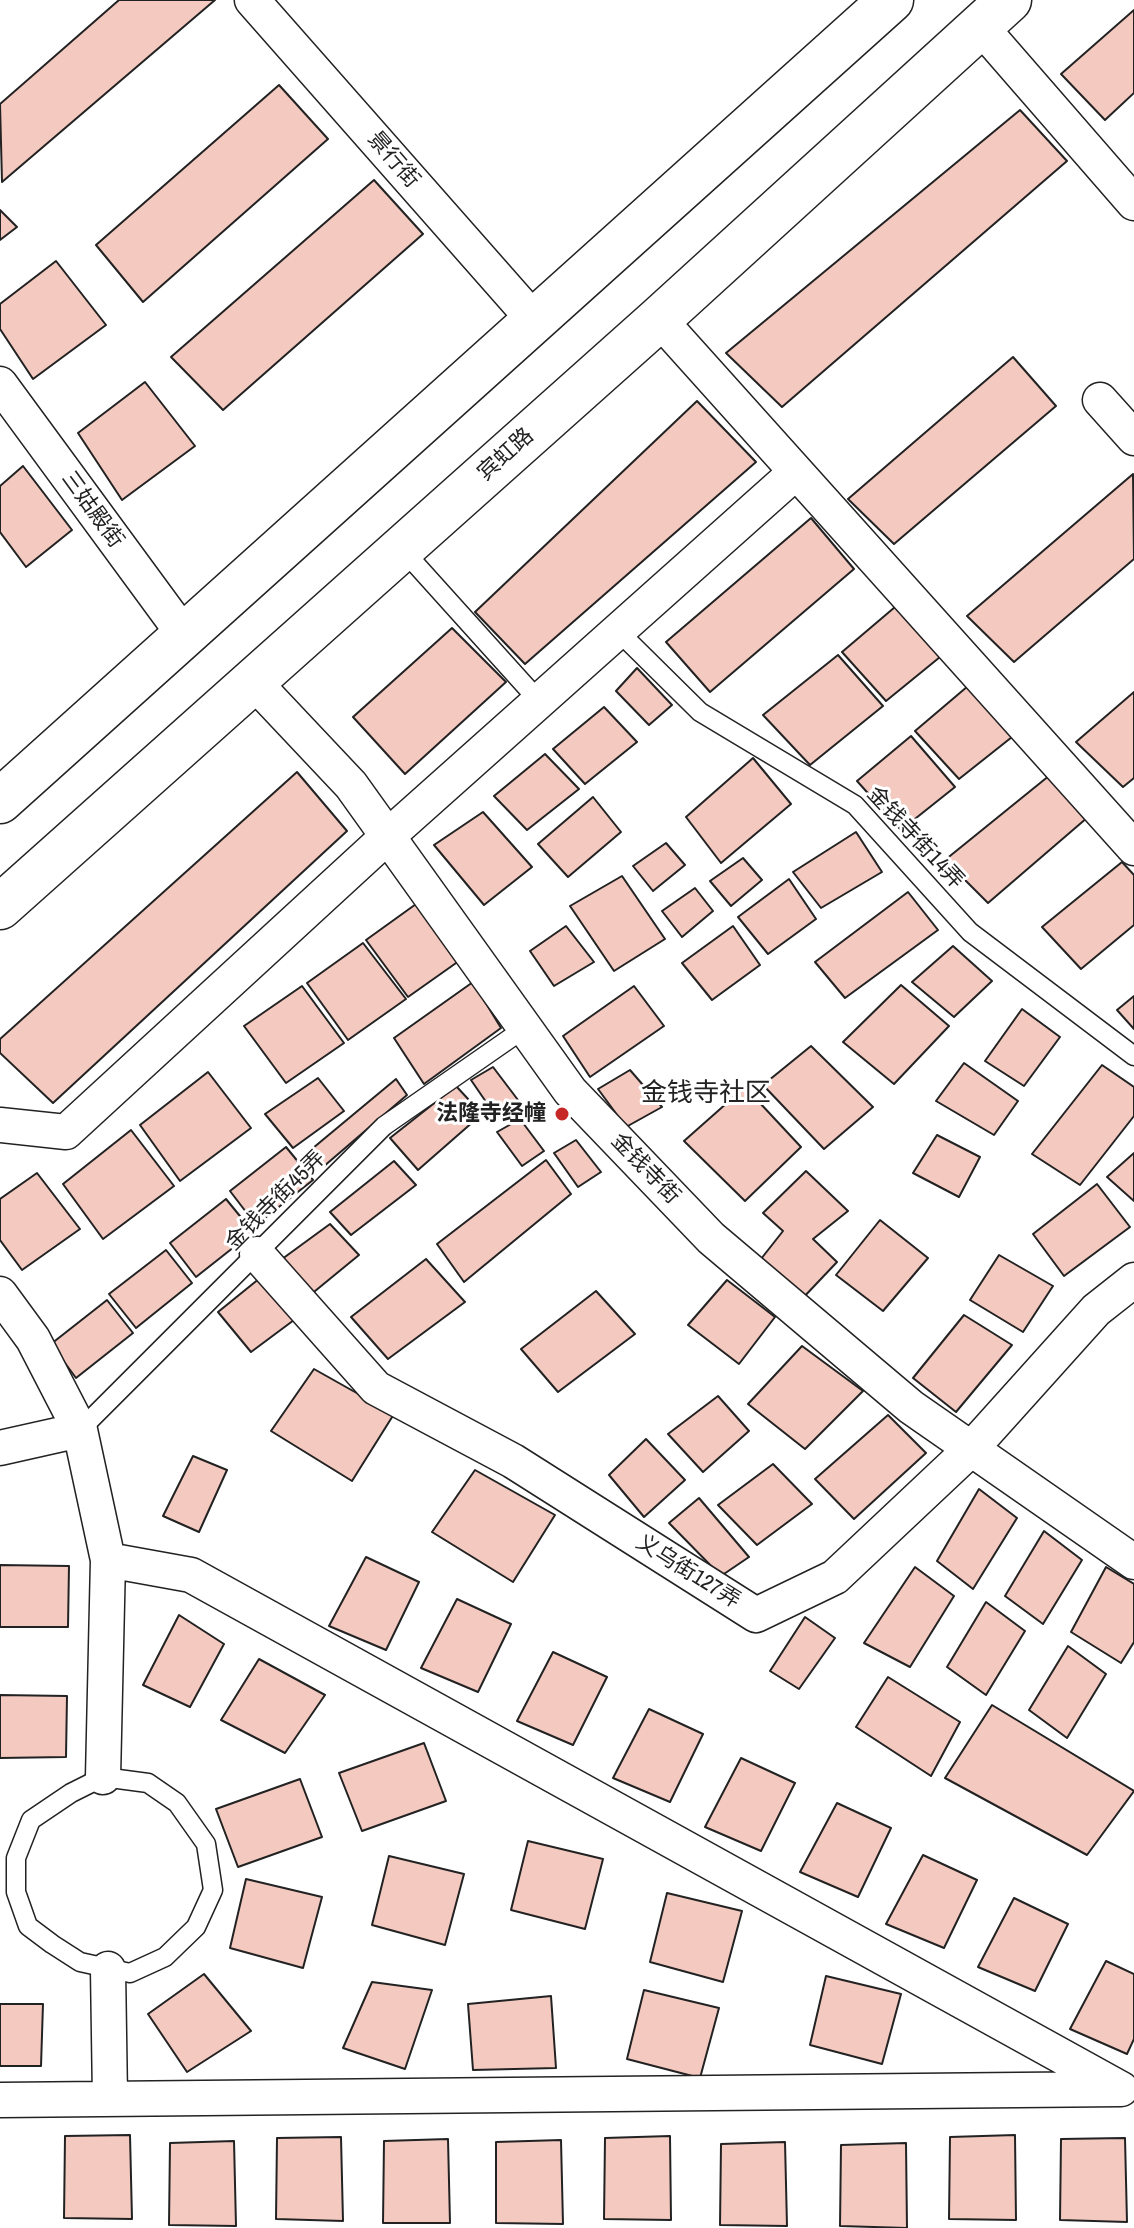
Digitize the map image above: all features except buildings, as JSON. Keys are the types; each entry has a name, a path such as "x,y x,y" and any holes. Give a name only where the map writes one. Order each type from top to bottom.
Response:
{"main road":[{"path":"0,801 891,0"},
{"name":"宾虹路","path":"0,907 659,319 994,13"}],"street":[{"name":"景行街","path":"252,0 534,320"},
{"path":"994,13 1134,203"},
{"path":"659,319 1134,848"},
{"name":"三姑殿街","path":"0,384 185,636"},
{"path":"1100,400 1134,438"},
{"path":"0,1125 66,1132 388,836 796,472"},
{"name":"金钱寺街","path":"252,680 351,785 570,1091 711,1238 911,1407 1134,1562"},
{"name":"义乌街127弄","path":"257,1254 376,1388 513,1461 756,1615 835,1577 971,1449 1096,1310 1134,1280"},
{"path":"0,1294 33,1339 80,1430 108,1560 103,1777"},
{"path":"0,1448 80,1430"},
{"path":"0,2100 1121,2089 191,1575 108,1560"},
{"path":"108,1969 110,2099"}],"lane":[{"path":"401,548 539,701"},
{"name":"金钱寺街14弄","path":"618,631 700,712 855,805 970,932 1134,1056"},
{"name":"金钱寺街45弄","path":"80,1430 384,1126 525,1028"},
{"path":"103,1777 148,1783 177,1803 206,1844 213,1890 196,1927 165,1957 130,1973 108,1969 80,1962 28,1926 16,1892 16,1858 31,1820 71,1793 103,1777"}],"place":[{"name":"法隆寺经幢","path":"562,1114"}],"district":[{"name":"金钱寺社区","path":"706,1094"}]}
